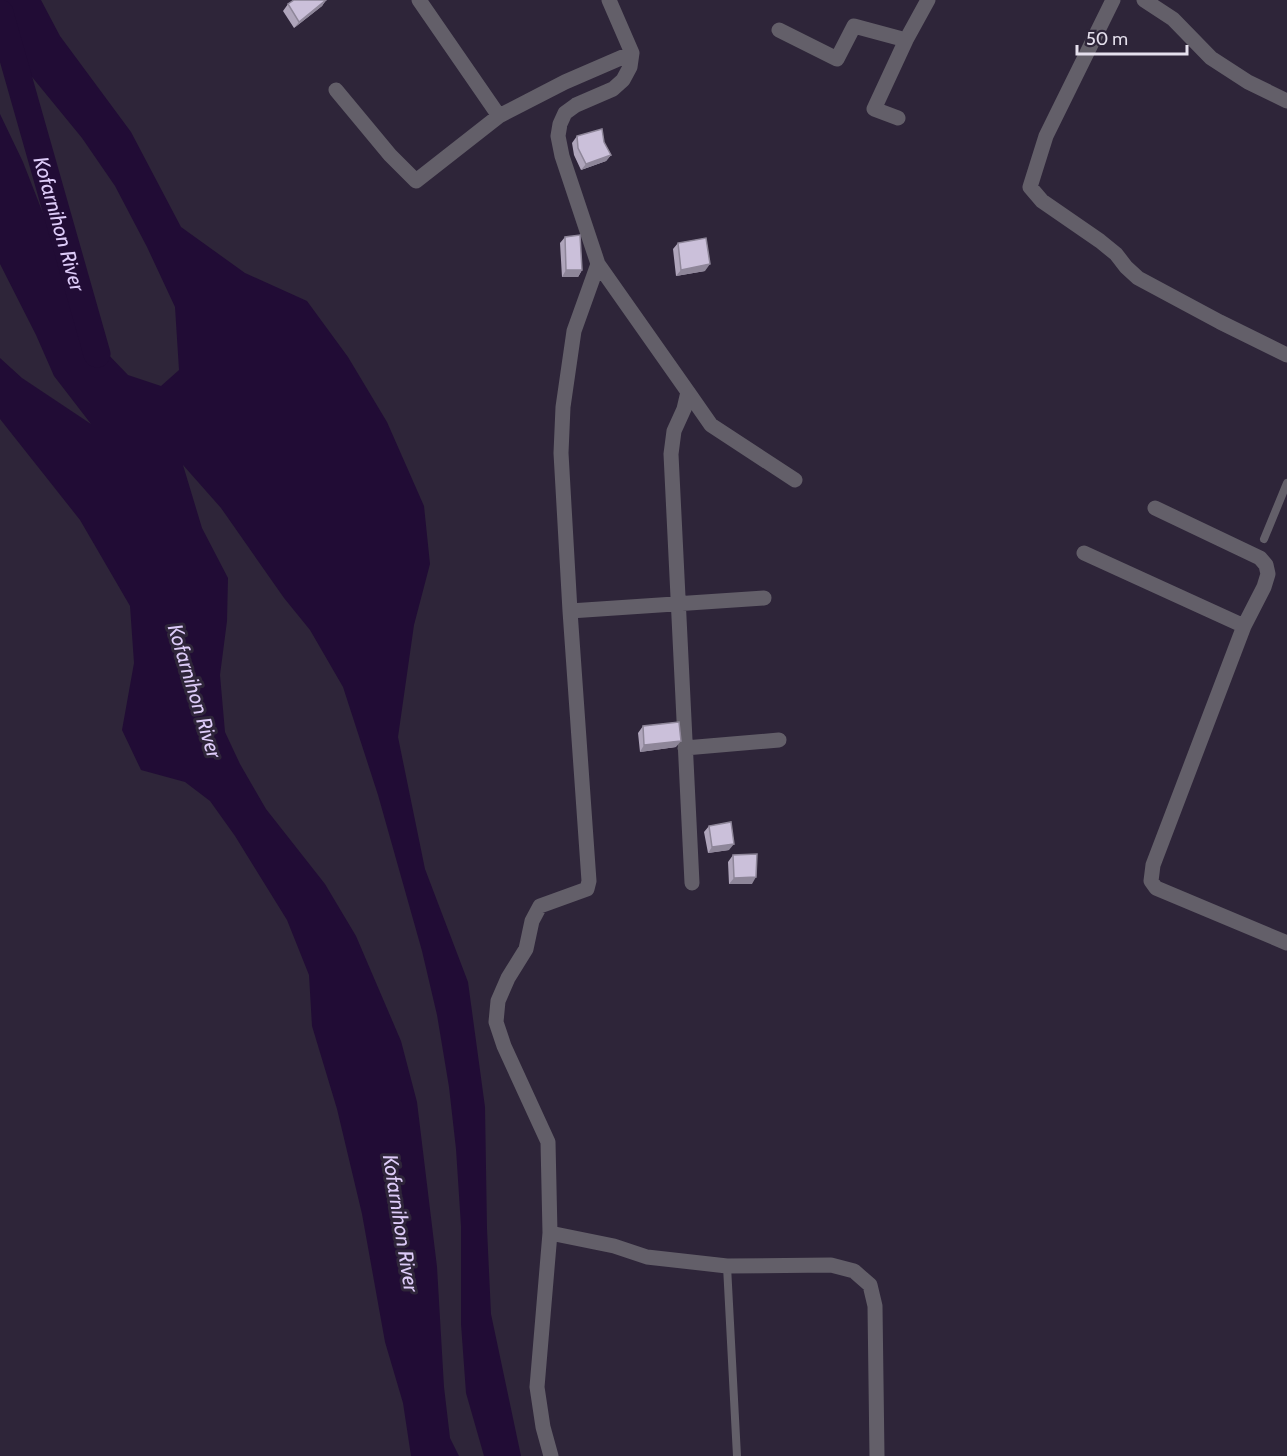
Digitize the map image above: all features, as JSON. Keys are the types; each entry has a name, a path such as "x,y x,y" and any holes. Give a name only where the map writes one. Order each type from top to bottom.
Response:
{"street":[{"path":"418,0 500,116"},
{"path":"898,118 874,109 906,40 928,0"},
{"path":"1113,0 1046,136 1030,187 1042,201 1108,247 1138,278 1287,355"},
{"path":"1144,0 1173,19 1210,58 1248,82 1287,102"},
{"path":"612,1 632,53 630,67 623,80 613,89 576,105 565,113 558,136 562,156 598,264 711,425 795,480"},
{"path":"779,30 837,59 854,26 906,40"},
{"path":"336,90 390,155 416,181 500,116 565,82 632,53"},
{"path":"551,1456 543,1427 537,1387 549,1233 548,1142 504,1046 496,1022 498,1001 508,978 526,949 532,921 540,906 581,893 587,889 589,881 561,453 563,407 574,331 598,264"},
{"path":"688,392 684,409 674,431 671,454 692,883"},
{"path":"1155,508 1260,558 1266,565 1268,574 1264,588 1244,626 1153,865 1151,881 1156,888 1287,943"},
{"path":"1084,553 1244,626"},
{"path":"570,611 764,598"},
{"path":"685,748 779,740"},
{"path":"549,1233 614,1246 647,1257 727,1266 831,1265 854,1270 870,1285 875,1306 878,1456"}],"lane":[{"path":"1264,538 1287,483"},
{"path":"727,1266 737,1456"}],"water":[{"path":"0,0 41,0 60,36 131,132 181,227 245,273 307,301 348,357 387,422 424,506 430,564 414,625 398,737 425,869 468,982 485,1107 491,1314 521,1456 484,1456 466,1393 461,1324 461,1226 456,1149 437,1015 422,951 378,795 343,687 310,630 284,598 221,508 183,465 202,528 228,578 227,621 220,675 225,732 266,809 325,884 356,936 401,1041 417,1102 437,1267 444,1387 450,1438 459,1456 411,1456 403,1403 385,1342 362,1214 337,1109 312,1026 309,975 287,920 235,836 210,801 185,782 141,770 122,730 134,663 130,606 80,520 0,419 0,358 22,378 91,424 54,376 0,264 0,114 23,162 71,285 102,348 128,375 161,386 179,370 175,307 147,247 115,186 82,138 14,55 0,20"}],"building":[{"path":"294,0 326,0 299,22 288,4"},
{"path":"602,129 604,142 611,155 586,164 578,148 577,136"},
{"path":"580,235 582,270 566,270 565,237"},
{"path":"706,238 710,264 681,270 678,243"},
{"path":"679,722 681,741 644,745 643,726"},
{"path":"731,822 734,844 712,847 709,826"},
{"path":"757,854 756,877 734,878 733,855"}],"waterway":[{"name":"Kofarnihon River","path":"0,13 97,354"}]}
